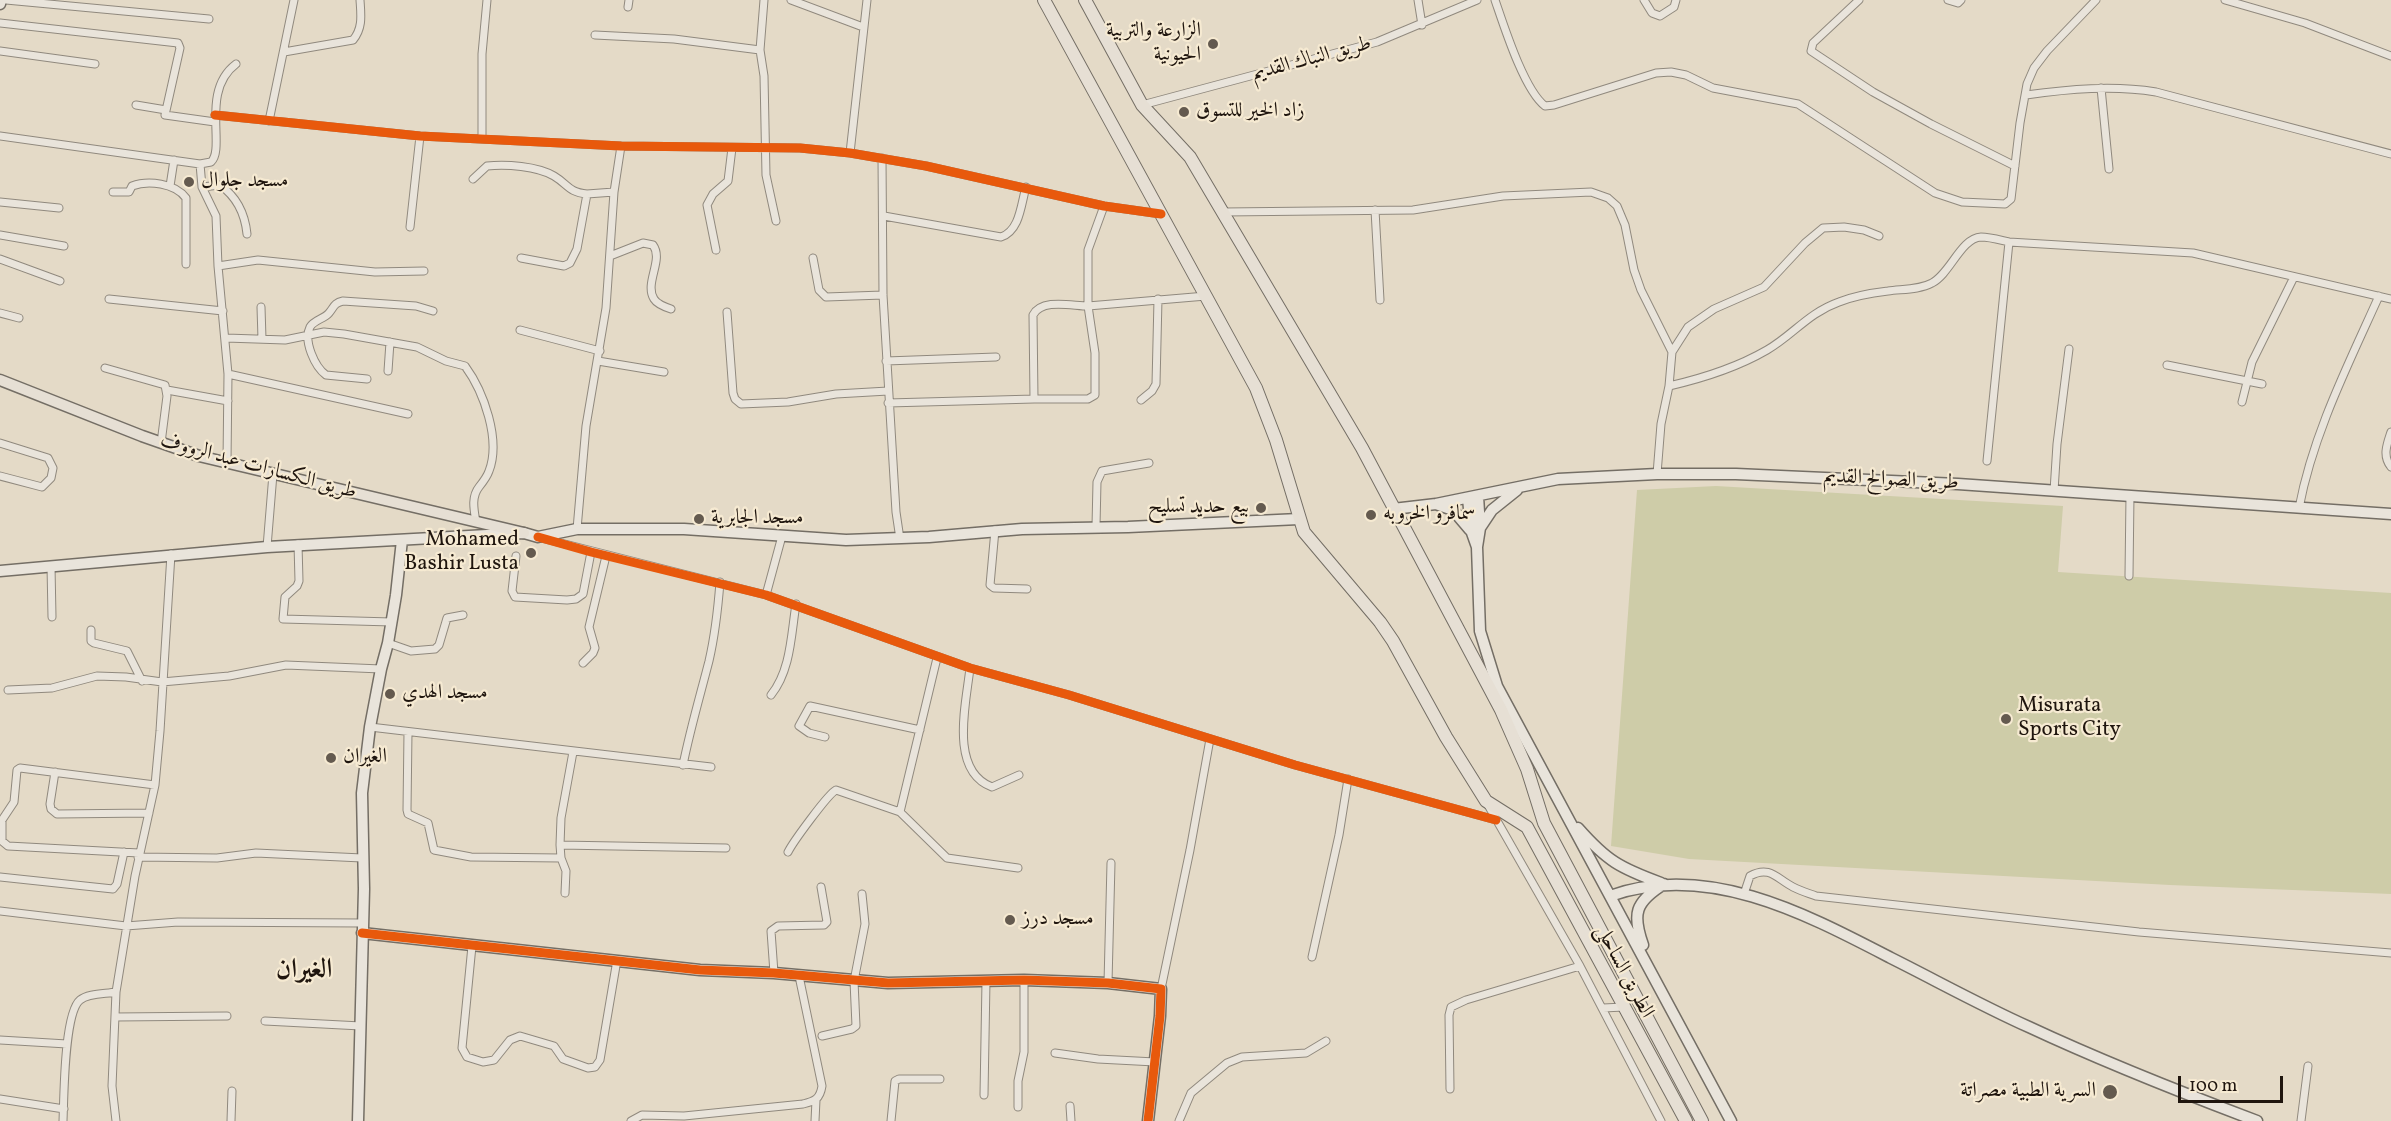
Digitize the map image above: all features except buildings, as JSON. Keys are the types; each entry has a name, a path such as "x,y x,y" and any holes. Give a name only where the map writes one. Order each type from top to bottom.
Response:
{"highway":[{"path":"1044,0 1256,388 1276,440 1299,519 1308,539 1364,603 1393,641 1446,737 1486,801"},
{"path":"1085,0 1142,105"},
{"name":"الطريق الساحلى","path":"1142,105 1185,151 1362,448 1501,710 1527,769 1544,823 1702,1121"},
{"name":"الطريق الساحلى","path":"1486,801 1527,827 1686,1121"},
{"path":"1624,1007 1639,1000"}],"main road":[{"name":"طريق الكسارات عبد الرووف","path":"1,383 161,443 227,462 524,533"}],"street":[{"path":"269,121 294,0"},
{"path":"284,52 352,40 359,33 361,24 360,0"},
{"path":"482,139 482,54 487,0"},
{"path":"764,0 760,50 764,76 766,175 776,221"},
{"path":"791,0 863,27"},
{"path":"850,153 867,0"},
{"path":"1418,0 1422,25"},
{"name":"طريق النباك القديم","path":"1142,105 1377,42 1477,0"},
{"path":"1495,0 1525,77 1536,98 1545,106 1656,73 1671,72 1686,75 1713,88 1798,104 1935,193 1962,202 1992,205 2007,203 2011,199 2020,123 2027,84 2034,68 2047,51 2096,0"},
{"path":"1644,0 1652,13 1660,16 1674,7 1676,0"},
{"path":"1859,0 1813,43 1811,51 1873,92 2015,166"},
{"path":"1948,0 1958,3 1961,0"},
{"path":"2225,0 2305,23 2389,52"},
{"path":"2,1 209,19"},
{"path":"0,23 178,43 180,48 165,115 269,121 420,136 621,146 800,148 882,158 1026,187 1104,206 1161,214"},
{"path":"595,35 674,39 760,50"},
{"path":"0,51 95,64"},
{"path":"0,136 200,164 211,162 215,158 215,119 221,82 229,69 236,64"},
{"path":"2026,94 2102,88 2142,89 2391,154"},
{"path":"2102,88 2109,169"},
{"path":"136,105 166,110"},
{"path":"410,227 420,136"},
{"path":"577,529 586,426 606,308 621,146"},
{"path":"716,250 707,205 713,194 728,181 732,148"},
{"path":"882,158 886,361 900,539"},
{"path":"170,186 174,160"},
{"path":"200,164 202,187 216,216 228,374 227,462"},
{"path":"473,178 487,166 536,170 553,175 574,193 615,192"},
{"path":"113,192 126,194 132,186 143,183 170,186 180,191 186,198 186,264"},
{"path":"202,187 220,185 233,196 241,209 247,234"},
{"path":"884,216 1000,237 1009,233 1015,226 1026,187"},
{"path":"1224,213 1413,210 1514,196 1591,192 1608,198 1617,206 1625,225 1634,270 1649,308 1672,352"},
{"path":"521,258 564,266 570,263 577,249 587,194"},
{"path":"0,202 59,208"},
{"path":"888,403 1088,399 1095,394 1095,353 1089,306 1089,250 1104,206"},
{"path":"1375,210 1380,300"},
{"path":"1657,474 1661,424 1669,386 1672,352 1680,337 1697,319 1726,303 1764,287 1805,243 1823,228 1844,227 1864,230 1879,236"},
{"path":"0,235 64,246"},
{"path":"1669,386 1701,379 1739,365 1768,349 1812,314 1837,303 1862,295 1914,288 1934,282 1948,269 1966,245 1977,238 2008,242 2177,251 2206,255 2391,299"},
{"path":"1987,461 2008,242"},
{"path":"610,255 644,243 653,245 657,251 652,294 657,302 671,309"},
{"path":"813,258 819,290 826,297 883,295"},
{"path":"0,259 60,281"},
{"path":"218,266 258,260 375,272 424,271"},
{"path":"2242,402 2246,380 2260,342 2294,277"},
{"path":"1034,399 1032,346 1035,311 1046,305 1089,306 1206,296"},
{"path":"2299,508 2304,481 2322,428 2379,296"},
{"path":"109,299 223,311"},
{"path":"1141,400 1152,391 1156,384 1158,299"},
{"path":"367,378 326,375 313,358 308,335 310,327 327,315 338,302 416,306 434,311"},
{"path":"261,307 262,339"},
{"path":"728,312 733,393 735,399 741,404 788,402 836,394 888,391"},
{"path":"0,313 19,318"},
{"path":"520,330 600,351"},
{"path":"226,338 285,340 324,332 417,347 446,361 462,364 471,376 486,410 493,436 490,471 473,500 476,522"},
{"path":"388,371 390,342"},
{"path":"2054,491 2068,349"},
{"path":"886,361 996,357"},
{"path":"598,361 664,372"},
{"path":"2167,365 2262,384"},
{"path":"105,368 165,385 167,390 161,443"},
{"path":"228,374 408,414"},
{"path":"167,390 228,401"},
{"path":"2391,432 2386,452 2387,461 2391,467"},
{"path":"0,443 48,458 53,468 51,478 42,487 0,476"},
{"path":"1096,526 1097,482 1102,471 1149,463"},
{"path":"267,546 273,474"},
{"name":"طريق الصوالح القديم","path":"1393,509 1436,504 1558,479 1657,474 1748,475 1958,484 2391,514"},
{"path":"1475,529 1492,510 1525,486"},
{"path":"2129,576 2130,495"},
{"path":"1473,497 1480,631 1489,666 1506,705 1731,1121"},
{"path":"1436,504 1453,510 1475,529"},
{"path":"538,537 577,529 684,529 846,540 900,539 995,530 1299,519"},
{"path":"995,530 990,585 994,588 1027,589"},
{"path":"0,571 267,546 524,533 606,556 766,595 796,604 937,658 1348,779 1496,820"},
{"path":"766,595 782,536"},
{"path":"358,1121 362,1026 362,793 370,727 392,622 402,540"},
{"path":"298,544 298,581 297,586 285,597 283,619 392,622"},
{"path":"516,556 512,591 515,597 567,600 576,599 584,594 591,552"},
{"path":"116,1121 112,1086 116,992 139,855 155,785 171,554"},
{"path":"583,663 595,648 589,627 606,556"},
{"path":"51,566 52,617"},
{"path":"683,765 691,723 709,660 717,620 720,582"},
{"path":"771,695 779,685 785,671 796,604"},
{"path":"388,643 411,651 435,649 439,645 447,618 463,615"},
{"path":"91,630 94,644 127,651 142,681"},
{"path":"900,812 937,658"},
{"path":"8,690 52,688 97,676 162,682 229,676 286,665 381,669"},
{"path":"970,668 964,723 964,751 968,765 974,776 982,783 992,787 1019,775"},
{"path":"825,737 808,733 799,726 810,706 920,730"},
{"path":"370,727 711,767"},
{"path":"408,732 407,810 408,814 428,823 434,850 471,857 561,858"},
{"path":"1148,1121 1161,989 1210,739"},
{"path":"565,893 566,870 561,858 560,845 561,818 573,752"},
{"path":"155,785 24,768 17,770 14,802 2,820 3,843 12,847 124,852 139,855 217,858 256,853 362,858"},
{"path":"55,772 50,804 51,809 57,814 149,813"},
{"path":"1312,957 1339,835 1348,779"},
{"path":"788,852 794,841 832,792 836,790 900,812 947,858 1018,868"},
{"path":"1486,801 1603,1008 1661,1121"},
{"path":"1564,812 1613,863 1630,872 1664,884 1744,894 1779,904 2081,1051 2257,1121"},
{"path":"560,845 726,848"},
{"path":"0,877 67,886 113,889 117,884 124,852"},
{"path":"1108,983 1111,863"},
{"path":"1744,894 1750,876 1759,871 1768,872 1816,896 2139,932 2391,953"},
{"path":"1610,896 1643,886 1664,884"},
{"path":"1655,980 1637,930 1637,915 1644,898 1664,884"},
{"path":"774,973 771,931 778,926 824,925 827,922 821,887"},
{"path":"822,1036 855,1027 854,981 865,924 862,894"},
{"path":"0,911 126,926 178,922 362,928 472,946 700,970 774,973 854,981 926,984 1024,980 1108,983 1161,989"},
{"path":"472,946 462,1048 467,1057 483,1062 494,1060 510,1040 520,1036 554,1046 563,1059 588,1068 595,1067 600,1060 617,960"},
{"path":"1450,1089 1449,1015 1451,1007 1466,1000 1580,966"},
{"path":"631,1121 642,1115 707,1114 803,1104 816,1100 822,1086 800,976"},
{"path":"1018,1107 1018,1081 1024,1052 1024,980"},
{"path":"984,1095 986,981"},
{"path":"63,1121 67,1044 76,1006 81,999 116,992"},
{"path":"1603,1008 1624,1007"},
{"path":"115,1017 227,1016"},
{"path":"265,1021 362,1026"},
{"path":"0,1040 67,1044"},
{"path":"1179,1121 1191,1093 1227,1063 1242,1057 1306,1053 1326,1041"},
{"path":"1055,1053 1098,1059 1155,1062"},
{"path":"2301,1121 2308,1066"},
{"path":"891,1121 895,1081 899,1078 940,1079"},
{"path":"231,1121 232,1090"},
{"path":"0,1099 63,1109"},
{"path":"815,1121 816,1100"},
{"path":"1070,1106 1071,1121"}],"shaded area":[{"name":"Misurata Sports City","path":"1716,486 2063,506 2058,572 2391,593 2391,894 2170,885 1689,859 1611,846 1637,490"}],"cycle path":[{"path":"215,115 420,136 621,146 800,148 850,153 926,166 1104,206 1161,214"},
{"path":"538,537 766,595 970,668 1069,695 1295,765 1496,820"},
{"path":"362,933 700,970 774,973 888,983 1024,980 1108,983 1161,989 1148,1121"}],"place":[{"name":"الزارعة والتربية الحيونية","path":"1213,44"},
{"name":"زاد الخير للتسوق","path":"1184,112"},
{"name":"مسجد جلوال","path":"189,182"},
{"name":"بيع حديد تسليح","path":"1261,508"},
{"name":"سمافرو الخروبه","path":"1371,515"},
{"name":"مسجد الجابرية","path":"699,519"},
{"name":"Mohamed Bashir Lusta","path":"531,553"},
{"name":"مسجد الهدي","path":"390,694"},
{"name":"Misurata Sports City","path":"2006,719"},
{"name":"الغيران","path":"331,758"},
{"name":"مسجد درز","path":"1010,920"},
{"name":"السرية الطبية مصراتة","path":"2110,1092"}],"district":[{"name":"الغيران","path":"304,972"}]}
